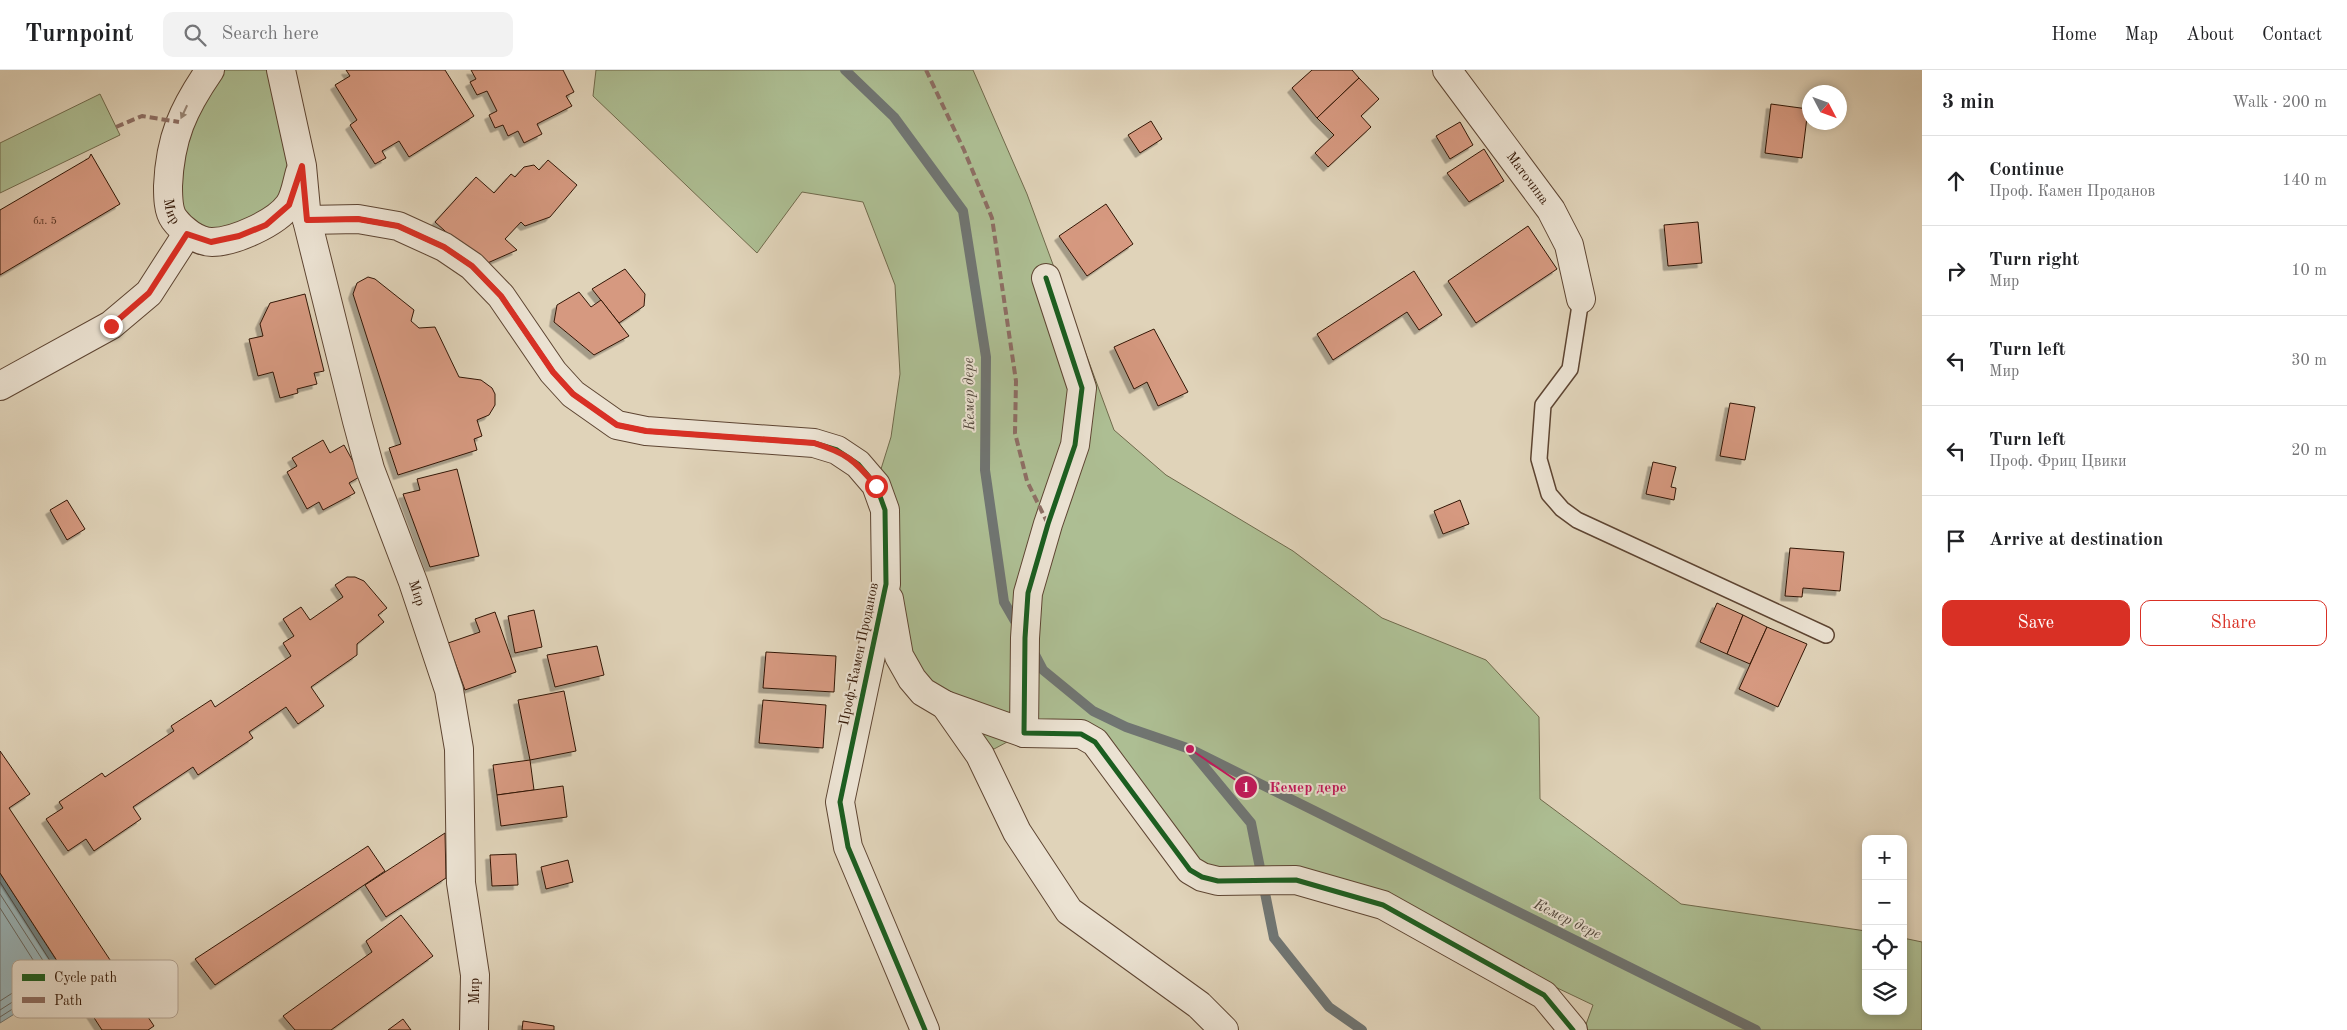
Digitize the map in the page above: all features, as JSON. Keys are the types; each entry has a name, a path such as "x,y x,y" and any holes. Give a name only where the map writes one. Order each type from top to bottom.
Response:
{"street":[{"name":"Мир","path":"210,70 188,104 180,122 169,158 168,196 173,218 187,234 211,242 239,236 266,225 289,205 302,166"},
{"name":"Мир","path":"280,70 302,166 307,220 370,469 413,582 449,690 459,749 461,883 475,975 474,1030"},
{"name":"Маточина","path":"1447,70 1550,210 1569,244 1581,299"},
{"name":"Проф. Камен Проданов","path":"307,220 358,219 398,226 444,247 472,266 501,296 553,372 573,394 617,425 646,431 814,443 837,450 858,464 876,486 885,510 886,584 840,802 848,847 925,1030"},
{"path":"0,386 111,326 149,293 187,234"},
{"path":"1024,733 1025,638 1028,593 1048,524 1075,445 1082,388 1046,278"},
{"path":"886,584 899,656 912,679 924,692 945,705 1024,733 1081,734 1095,742 1190,870 1202,877 1218,881 1296,880 1383,905 1544,996 1573,1030"},
{"path":"945,705 980,755 1017,832 1069,911 1200,1005 1224,1030"}],"lane":[{"path":"1581,299 1570,369 1543,405 1539,459 1549,494 1562,509 1578,520 1826,635"}],"green space":[{"path":"210,70 282,70 302,166 289,205 211,242 168,196"},
{"path":"596,70 973,70 1027,194 1114,430 1166,475 1293,551 1382,618 1486,660 1539,717 1540,799 1681,904 1862,930 1862,1015 1907,1015 1907,939 1922,942 1922,1030 1584,1030 1593,1005 1383,905 1218,881 1095,742 1024,733 994,749 945,705 899,656 876,485 891,437 900,374 895,285 863,202 802,192 757,253 593,96"},
{"path":"100,94 120,135 0,193 0,143"}],"water":[{"path":"0,873 56,960 12,960 12,1016 0,1023"}],"building":[{"path":"346,70 445,70 474,116 409,157 399,141 382,151 386,158 375,164 350,125 357,120 335,85 350,76"},
{"path":"471,70 563,70 574,92 566,96 572,106 537,124 542,134 524,143 518,131 508,136 503,125 495,128 489,115 497,111 487,91 477,95 470,82 476,79"},
{"path":"1312,70 1352,70 1359,78 1317,118 1292,88"},
{"path":"1359,78 1379,99 1361,116 1371,127 1328,167 1315,153 1334,135 1317,118"},
{"path":"1771,104 1802,108 1802,130 1805,130 1802,158 1765,153"},
{"path":"1151,121 1162,139 1140,153 1128,135"},
{"path":"1460,122 1473,145 1450,159 1436,136"},
{"path":"1484,149 1504,181 1469,202 1447,173"},
{"path":"91,154 120,204 0,275 0,210 89,158"},
{"path":"548,160 577,185 550,217 525,226 521,222 505,239 517,250 483,265 435,222 476,177 494,193 511,174 515,177 524,167 534,165 539,170"},
{"path":"1106,204 1133,244 1087,276 1059,236"},
{"path":"1698,222 1702,263 1668,266 1664,225"},
{"path":"1528,226 1557,269 1476,323 1448,281"},
{"path":"625,269 645,294 644,306 619,323 592,289"},
{"path":"1414,271 1442,315 1419,330 1407,312 1333,360 1317,334"},
{"path":"368,277 375,279 414,310 411,321 419,328 435,327 459,377 481,380 492,388 495,394 495,405 489,415 477,420 482,436 474,439 477,450 398,475 389,448 401,444 353,294 357,283"},
{"path":"579,292 591,307 601,300 629,336 594,355 554,322 557,305"},
{"path":"305,294 324,371 314,373 317,384 297,389 298,393 280,398 273,372 258,376 249,339 263,336 260,324 270,303"},
{"path":"1154,329 1188,392 1158,406 1147,382 1134,389 1114,347"},
{"path":"1730,403 1755,407 1745,460 1720,456"},
{"path":"323,440 330,453 344,445 361,476 349,483 355,493 323,510 319,502 307,509 287,472 297,466 292,458"},
{"path":"1653,462 1676,467 1671,487 1676,488 1674,500 1646,494"},
{"path":"457,469 479,556 430,567 403,494 420,490 417,479"},
{"path":"67,500 85,529 67,540 50,510"},
{"path":"1460,500 1469,524 1443,534 1434,511"},
{"path":"1790,548 1844,552 1840,591 1803,588 1802,597 1785,596"},
{"path":"347,577 355,577 364,581 387,608 378,615 384,622 357,644 357,655 311,687 324,706 298,724 286,707 249,732 253,738 198,775 193,767 133,807 141,819 94,851 86,839 68,851 46,819 63,808 59,802 102,773 105,777 174,731 171,726 211,700 215,707 291,656 283,643 294,636 283,619 301,607 310,620 343,597 335,585"},
{"path":"1717,603 1743,615 1727,654 1700,642"},
{"path":"534,610 542,647 515,653 508,616"},
{"path":"495,612 516,672 465,690 448,643 480,632 475,619"},
{"path":"1743,615 1767,627 1750,664 1727,654"},
{"path":"1767,627 1807,644 1778,707 1739,689"},
{"path":"597,646 604,675 555,687 547,655"},
{"path":"766,652 836,656 834,692 763,688"},
{"path":"564,691 576,751 530,760 518,700"},
{"path":"763,700 826,705 823,748 759,743"},
{"path":"0,751 30,794 9,808 110,960 57,960 0,873"},
{"path":"530,760 534,790 497,795 493,765"},
{"path":"563,786 567,817 501,826 497,795"},
{"path":"445,833 446,878 386,917 365,885"},
{"path":"368,846 385,871 215,985 195,959"},
{"path":"516,854 518,885 492,886 490,855"},
{"path":"568,860 573,882 546,889 541,867"},
{"path":"401,915 433,956 331,1030 295,1030 283,1016 372,952 366,941"},
{"path":"94,1018 149,1018 154,1026 148,1030 102,1030"},
{"path":"403,1019 411,1030 388,1030"},
{"path":"523,1021 554,1026 554,1030 522,1030"}],"waterway":[{"name":"Кемер дере","path":"845,70 894,117 963,211 986,357 985,470 1004,602 1019,628"},
{"name":"Кемер дере","path":"1032,649 1043,670 1093,711 1126,727 1190,749 1756,1030"},
{"path":"1193,753 1251,823 1274,938 1329,1007 1362,1030"}],"marked path":[{"path":"926,70 964,150 992,218 1016,381 1015,433 1027,481 1048,524"},
{"path":"116,127 142,116 179,122"}],"cycle path":[{"path":"307,220 358,219 398,226 444,247 472,266 501,296 553,372 573,394 617,425 646,431 814,443 837,450 858,464 876,485 885,510 886,584 840,802 848,847 925,1030"},
{"path":"1046,278 1082,388 1075,445 1048,524 1028,593 1025,638 1024,733 1081,734 1095,742 1190,870 1202,877 1218,881 1296,880 1383,905 1544,995 1573,1030"}],"place":[{"name":"Кемер дере","path":"1190,749"}],"route":[{"path":"111,326 149,293 187,234 211,242 239,236 266,225 289,205 302,166 307,220 358,219 398,226 444,247 472,266 501,296 553,372 573,394 617,425 646,431 814,443 837,450 858,464 876,486"}]}
